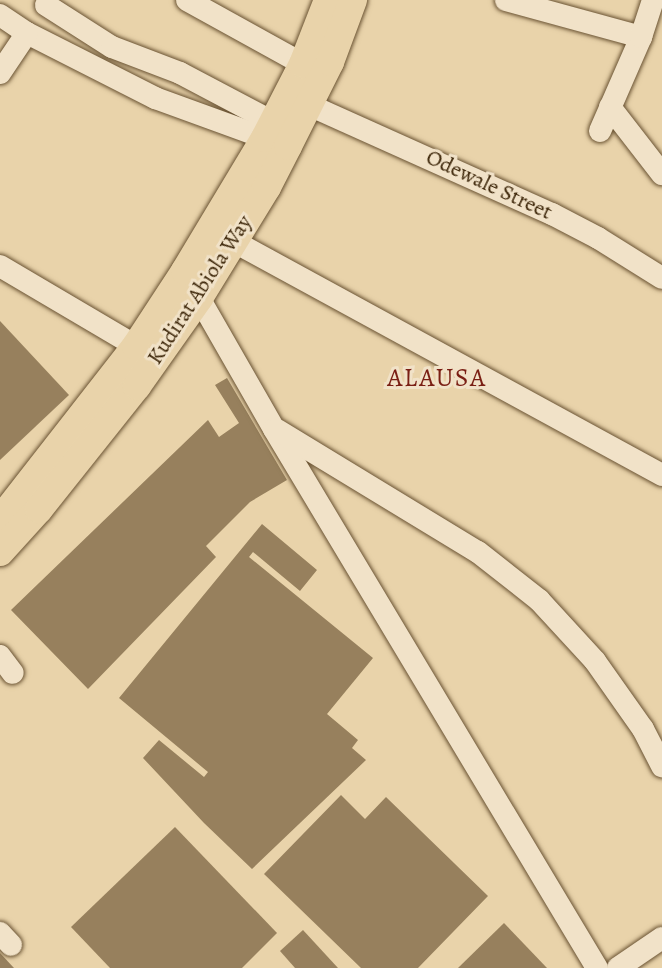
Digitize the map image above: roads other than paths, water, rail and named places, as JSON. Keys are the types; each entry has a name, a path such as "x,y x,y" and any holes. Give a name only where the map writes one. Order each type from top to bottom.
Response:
{"main road":[{"name":"Kudirat Abiola Way","path":"0,520 136,346 269,130 303,64 328,0"},
{"name":"Kudirat Abiola Way","path":"0,552 39,509 137,386 199,298 267,188 330,62 353,0"}],"street":[{"path":"187,0 303,64"},
{"path":"506,0 641,37"},
{"path":"600,131 641,37 653,0"},
{"path":"46,5 112,47 180,73 269,130"},
{"path":"0,15 27,33 155,98 269,130"},
{"path":"0,73 27,33"},
{"name":"Odewale Street","path":"309,105 552,214 598,238 662,278"},
{"path":"610,107 662,174"},
{"path":"233,241 662,475"},
{"path":"0,266 136,346"},
{"path":"199,298 274,429 597,968"},
{"path":"274,429 478,552 539,600 595,661 643,729 662,766"},
{"path":"618,968 662,938"}],"district":[{"name":"ALAUSA","path":"437,378"}]}
